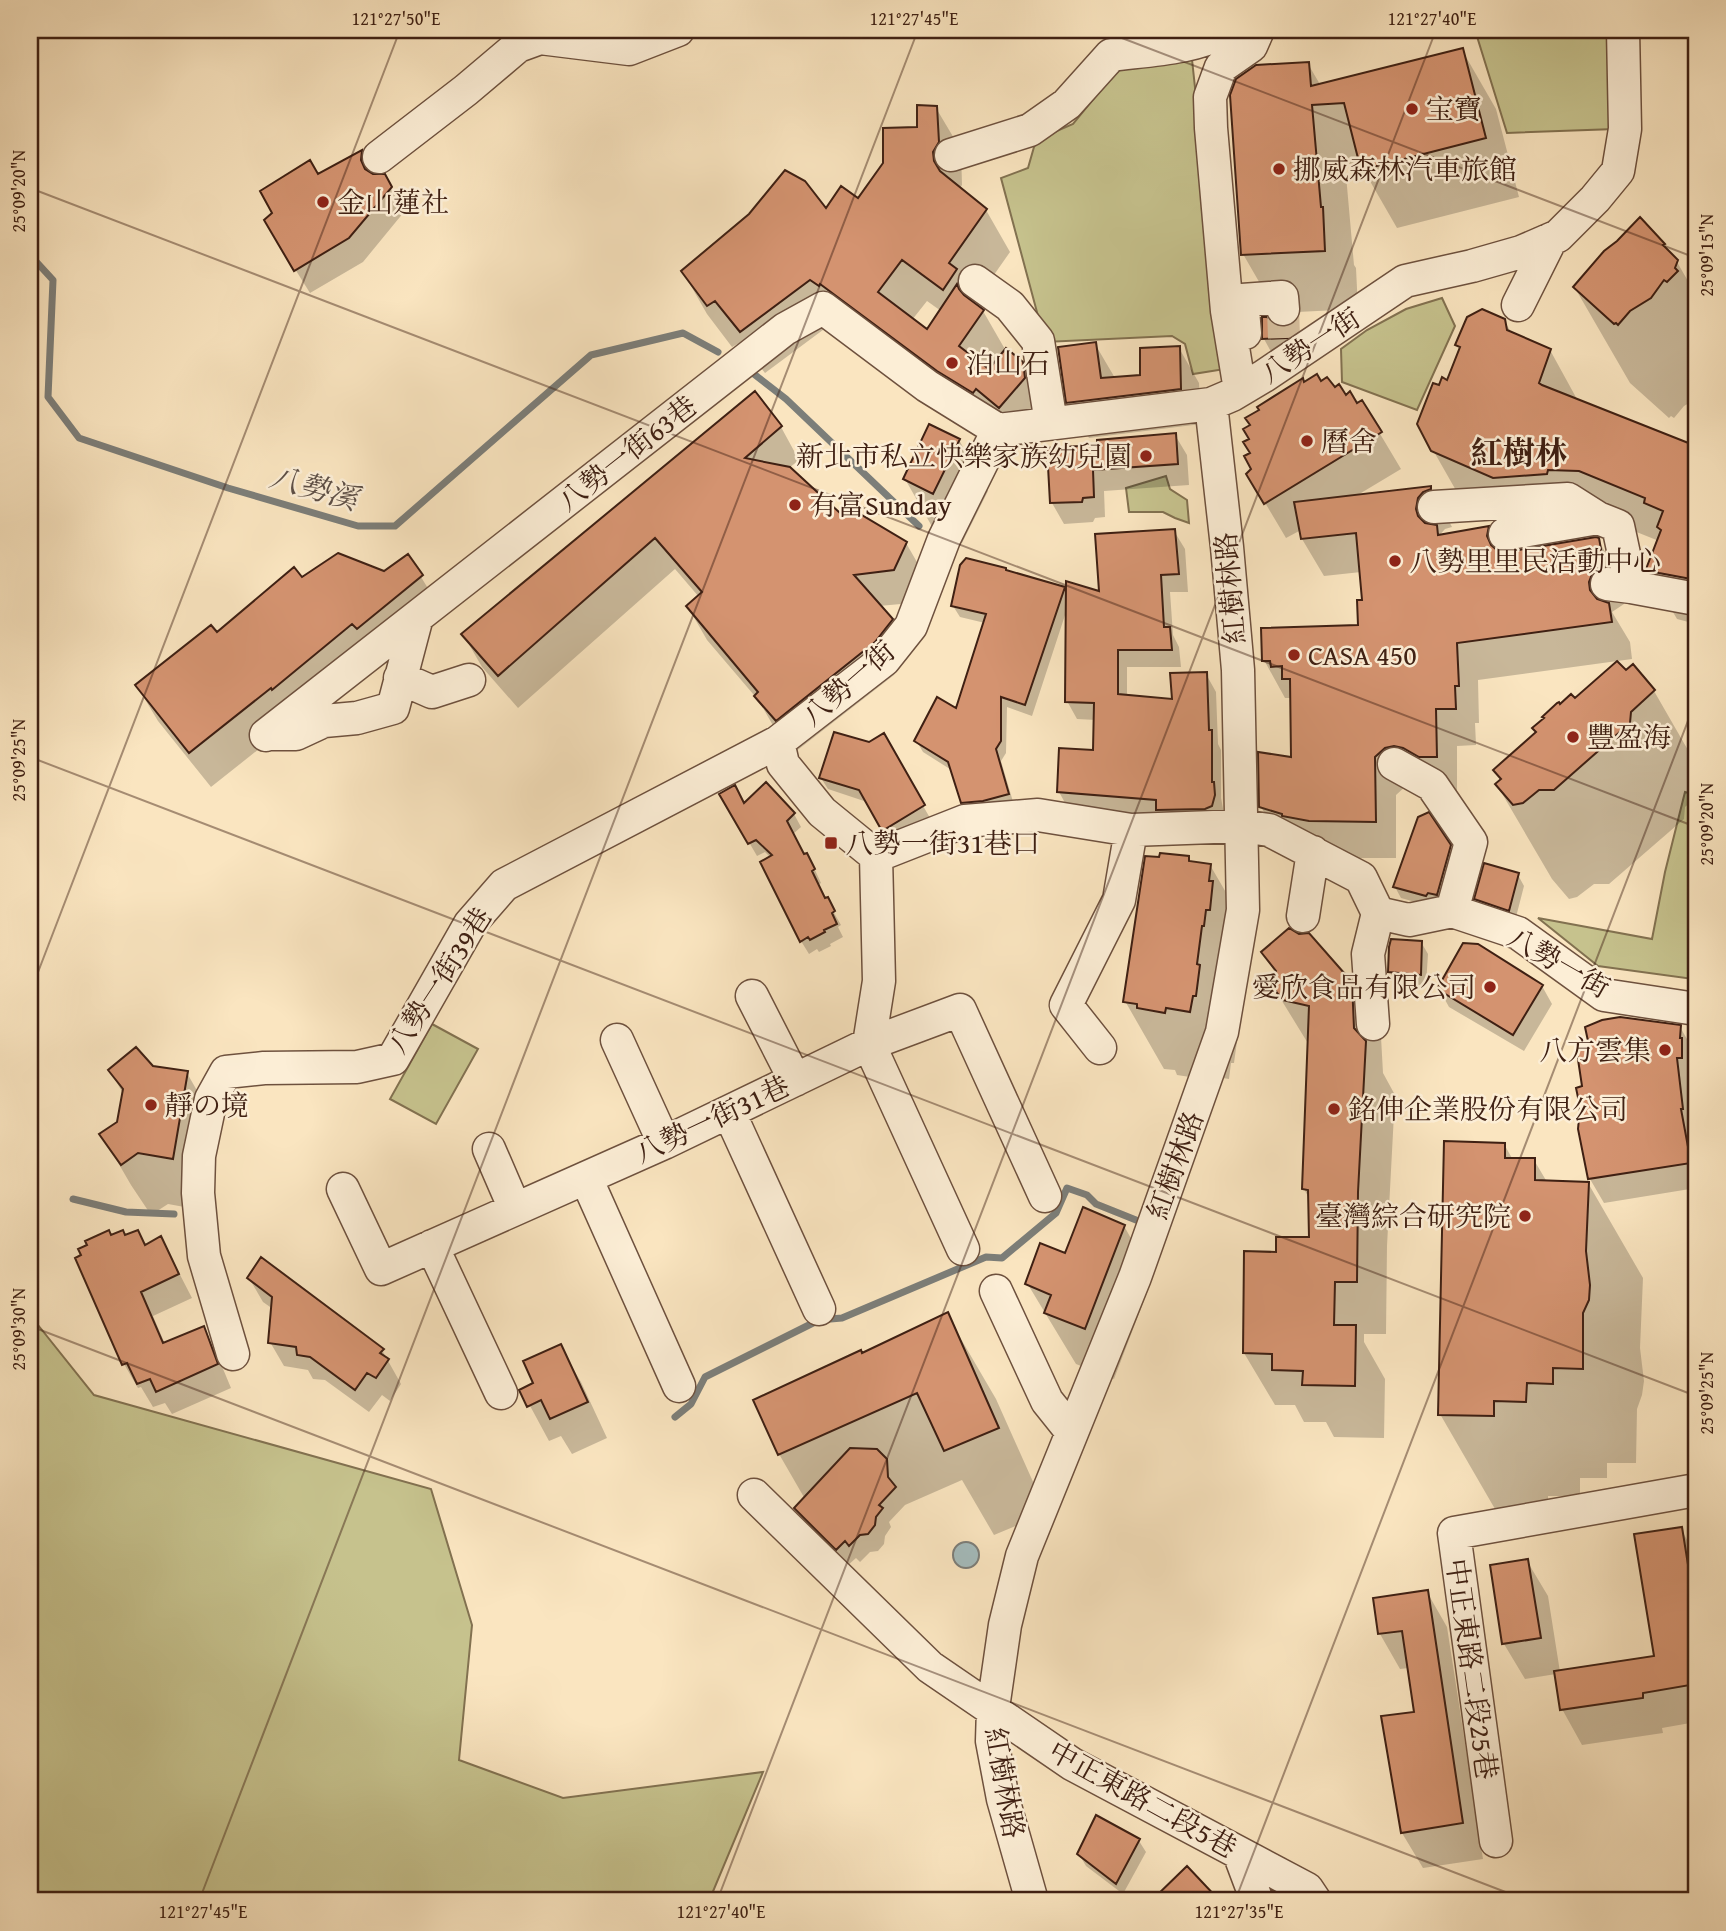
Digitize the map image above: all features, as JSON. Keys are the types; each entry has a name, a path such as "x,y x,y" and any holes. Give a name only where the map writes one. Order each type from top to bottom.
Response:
{"street":[{"path":"379,157 466,90 517,46 540,38 629,49 678,30"},
{"path":"951,155 1030,130 1067,104 1111,55 1180,47 1228,30"},
{"path":"1247,386 1227,311 1210,97 1221,67 1251,46 1258,30"},
{"name":"八勢一街","path":"876,856 822,812 783,764 778,742 884,660 911,626 944,539 998,430 1211,404 1247,386 1286,335 1405,281 1508,256 1558,236 1618,171 1625,129 1623,30"},
{"path":"1518,305 1551,239"},
{"path":"975,281 1010,306 1038,341 1051,423"},
{"path":"1247,386 1242,300 1282,297 1286,335"},
{"name":"八勢一街63巷","path":"400,678 393,708 357,718 324,721 296,734 266,734 785,329 823,308 927,386 998,430"},
{"name":"紅樹林路","path":"1032,1901 1003,1799 992,1741 993,1708 1005,1625 1022,1556 1135,1277 1222,1032 1243,911 1238,670 1211,404"},
{"path":"1434,507 1568,499 1598,518 1618,526 1619,586 1696,599"},
{"path":"1505,534 1598,518"},
{"path":"417,617 400,678 432,692 470,680"},
{"name":"八勢一街39巷","path":"233,1354 204,1256 198,1193 199,1156 211,1099 226,1072 264,1068 357,1067 393,1059 470,924 504,885 778,742"},
{"path":"1378,913 1409,920 1452,911 1471,842 1432,785 1394,764"},
{"path":"962,1249 869,1044 879,981 876,856 965,821 1038,815 1131,830 1241,826 1269,830 1361,878 1378,913 1368,954 1373,1024"},
{"path":"1100,1048 1066,1005 1119,900 1131,830"},
{"path":"1303,916 1313,852"},
{"name":"八勢一街","path":"1452,911 1518,933 1604,995 1696,1009"},
{"path":"752,996 795,1080"},
{"name":"八勢一街31巷","path":"343,1189 381,1269 664,1143 869,1044 960,1010 1045,1196"},
{"path":"617,1040 664,1143"},
{"path":"729,1112 819,1309"},
{"path":"489,1149 515,1209"},
{"path":"586,1178 679,1386"},
{"path":"432,1246 501,1393"},
{"path":"996,1291 1047,1401 1071,1431"},
{"name":"中正東路二段25巷","path":"1496,1841 1454,1533 1696,1490"},
{"name":"中正東路二段5巷","path":"754,1495 930,1667 1072,1764 1307,1889 1315,1901"},
{"path":"1239,1853 1257,1901"}],"shaded area":[{"path":"1475,30 1610,30 1615,129 1507,133"},
{"path":"1191,50 1225,369 1193,374 1185,344 1172,336 1045,342 1001,178 1028,168 1036,140 1073,124 1113,75 1135,60"},
{"path":"1442,298 1455,326 1417,410 1342,382 1341,349 1367,330 1406,309"},
{"path":"1166,476 1170,489 1187,500 1189,523 1163,512 1129,512 1126,488"},
{"path":"1685,792 1696,795 1696,976 1693,979 1598,966 1538,918 1652,939"},
{"path":"432,1024 478,1049 436,1124 390,1099"},
{"path":"30,1315 94,1395 431,1489 472,1625 459,1760 563,1798 763,1772 709,1901 30,1901"}],"water":[{"path":"966,1542 975,1546 979,1555 975,1564 966,1568 957,1564 953,1555 957,1546"}],"building":[{"path":"1463,48 1486,138 1361,170 1344,103 1312,105 1325,251 1241,255 1230,95 1236,79 1256,65 1309,62 1311,86"},
{"path":"917,105 937,106 939,142 933,152 934,161 940,171 987,209 949,263 957,269 943,290 902,260 878,292 927,329 957,284 964,295 984,310 959,346 989,369 1006,348 1023,362 1025,378 999,408 976,389 973,393 937,371 820,284 819,286 810,280 740,332 715,301 707,306 681,271 749,214 785,170 805,181 826,208 841,186 858,198 883,163 883,128 917,127"},
{"name":"金山蓮社","path":"362,150 361,160 365,169 373,174 385,174 392,187 349,238 294,271 264,220 272,213 260,191 310,160 318,174"},
{"path":"1640,217 1678,260 1675,268 1678,271 1667,282 1664,280 1651,298 1630,311 1618,325 1573,287 1604,251"},
{"path":"1482,309 1505,319 1507,330 1551,349 1539,383 1542,385 1696,446 1696,578 1646,569 1661,530 1657,527 1663,511 1644,503 1645,498 1579,471 1548,470 1547,474 1493,478 1431,451 1417,424 1433,383 1439,385 1442,377 1447,380 1460,347 1455,345 1467,317"},
{"path":"1262,317 1267,317 1276,326 1285,327 1294,323 1295,333 1288,338 1262,339"},
{"path":"1096,342 1101,378 1140,375 1140,348 1180,346 1181,389 1066,403 1058,347"},
{"name":"曆舍","path":"1317,374 1321,381 1327,377 1335,387 1339,384 1346,395 1350,391 1357,403 1362,400 1382,432 1264,504 1246,474 1251,469 1244,456 1250,453 1243,442 1249,439 1243,429 1250,425 1245,418 1259,410 1257,407 1303,378 1304,382"},
{"path":"755,391 782,426 745,458 790,467 840,513 845,505 907,542 894,570 854,575 893,619 875,642 776,721 754,696 758,692 686,606 702,592 655,538 498,676 461,634"},
{"path":"929,424 960,439 933,494 903,479"},
{"path":"1176,433 1178,464 1093,470 1094,497 1083,498 1082,502 1050,503 1047,448 1097,445 1097,440"},
{"path":"1431,486 1431,489 1418,498 1416,509 1418,516 1425,523 1437,525 1438,535 1489,526 1487,536 1491,545 1498,551 1507,552 1599,538 1604,566 1592,574 1590,590 1597,599 1609,603 1612,622 1457,643 1459,686 1455,686 1456,709 1436,709 1437,757 1419,757 1394,746 1385,748 1375,757 1376,822 1309,821 1282,816 1259,807 1258,752 1291,757 1290,679 1282,679 1282,666 1271,667 1270,661 1262,661 1261,628 1358,625 1357,600 1362,600 1356,533 1301,539 1294,502"},
{"path":"1175,529 1179,574 1161,575 1164,627 1170,627 1172,650 1118,650 1118,694 1172,699 1170,673 1207,672 1209,730 1212,730 1212,782 1215,795 1212,806 1205,809 1156,810 1156,800 1057,792 1059,748 1093,750 1094,703 1065,702 1066,581 1099,591 1095,534"},
{"path":"338,553 384,571 408,554 423,575 357,629 352,624 272,690 271,688 189,753 135,685 211,625 217,632 294,567 302,577"},
{"path":"966,558 1065,587 1025,705 1001,697 1001,741 996,749 1009,794 961,803 948,762 914,741 937,697 956,708 986,614 951,606 960,565"},
{"name":"豐盈海","path":"1617,661 1626,670 1633,664 1655,690 1631,712 1630,723 1554,790 1539,790 1523,803 1513,805 1495,784 1501,779 1493,770 1536,732 1532,728 1557,703 1560,704 1571,694 1575,698"},
{"path":"834,732 869,742 884,733 925,805 882,831 859,790 819,778"},
{"path":"766,782 795,813 787,821 815,869 812,871 825,898 828,897 835,911 832,913 837,924 810,940 808,937 800,942 760,862 772,855 756,840 748,844 719,794 735,785 744,803"},
{"path":"1429,812 1451,845 1437,895 1428,893 1426,896 1393,887 1418,817"},
{"path":"1160,853 1189,856 1189,861 1211,864 1209,881 1213,881 1210,910 1206,910 1202,926 1196,996 1193,996 1190,1012 1166,1008 1165,1013 1137,1008 1137,1004 1123,1002 1145,856 1159,857"},
{"path":"1484,863 1519,873 1509,911 1474,899"},
{"path":"1289,928 1299,934 1309,933 1352,982 1354,1028 1366,1041 1358,1192 1357,1282 1335,1282 1334,1325 1356,1325 1355,1386 1302,1385 1303,1371 1272,1370 1272,1354 1243,1353 1244,1251 1276,1252 1276,1237 1309,1237 1308,1190 1302,1189 1309,1006 1283,1000 1273,988 1270,978 1276,971 1261,952"},
{"path":"1391,939 1422,941 1421,975 1388,972"},
{"name":"愛欣食品有限公司","path":"1463,943 1478,944 1543,985 1513,1035 1437,989"},
{"path":"1620,1017 1681,1025 1682,1058 1677,1058 1681,1109 1691,1163 1588,1179 1578,1129 1580,1107 1576,1088 1582,1086 1576,1046 1588,1041 1585,1027"},
{"name":"靜の境","path":"136,1047 153,1066 188,1071 173,1159 138,1153 121,1165 99,1134 117,1122 123,1089 108,1070"},
{"path":"1444,1141 1505,1143 1505,1158 1535,1158 1535,1180 1589,1182 1586,1251 1590,1285 1589,1300 1583,1313 1583,1369 1553,1368 1553,1384 1527,1383 1526,1402 1494,1401 1494,1416 1438,1415"},
{"path":"1083,1207 1125,1225 1085,1329 1044,1313 1051,1295 1025,1284 1040,1243 1065,1253"},
{"path":"109,1230 111,1235 123,1230 125,1235 138,1230 145,1245 161,1236 179,1274 141,1292 163,1343 204,1326 218,1364 156,1392 150,1379 137,1384 127,1363 122,1365 75,1258 81,1255 78,1249 87,1245 85,1241"},
{"path":"261,1257 384,1349 380,1353 389,1359 376,1378 367,1373 355,1390 310,1357 297,1355 296,1347 268,1343 272,1297 247,1278"},
{"path":"948,1312 999,1428 944,1451 917,1393 778,1455 753,1400"},
{"path":"561,1344 588,1402 550,1419 541,1400 527,1407 519,1390 533,1383 523,1361"},
{"path":"850,1448 877,1449 887,1459 888,1477 896,1487 879,1505 883,1508 868,1534 860,1535 849,1546 845,1541 836,1550 794,1508"},
{"path":"1682,1527 1696,1615 1696,1684 1643,1693 1643,1698 1560,1710 1554,1671 1654,1656 1634,1534"},
{"path":"1528,1559 1541,1638 1502,1644 1490,1565"},
{"path":"1428,1590 1463,1823 1401,1833 1381,1716 1414,1712 1402,1631 1378,1634 1373,1598"},
{"path":"1096,1815 1140,1839 1116,1884 1077,1854"},
{"path":"1187,1866 1220,1901 1151,1901"}],"waterway":[{"name":"八勢溪","path":"30,255 53,280 48,397 79,438 228,488 358,526 395,526 591,355 683,333 718,352"},
{"name":"八勢溪","path":"750,371 786,399 919,526"},
{"path":"675,1417 691,1404 705,1377 819,1320 842,1318 986,1257 1002,1258 1056,1213 1067,1188 1087,1195 1096,1204 1136,1220"},
{"path":"73,1199 126,1212 174,1214"}],"tunnel":[{"path":"1283,309 1284,338"}],"place":[{"name":"宝寶","path":"1412,109"},
{"name":"挪威森林汽車旅館","path":"1279,169"},
{"name":"金山蓮社","path":"323,202"},
{"name":"泊山石","path":"952,363"},
{"name":"曆舍","path":"1307,441"},
{"name":"新北市私立快樂家族幼兒園","path":"1146,456"},
{"name":"有富Sunday","path":"795,505"},
{"name":"八勢里里民活動中心","path":"1395,561"},
{"name":"CASA 450","path":"1294,655"},
{"name":"豐盈海","path":"1573,737"},
{"name":"八勢一街31巷口","path":"831,843"},
{"name":"愛欣食品有限公司","path":"1490,987"},
{"name":"八方雲集","path":"1665,1050"},
{"name":"靜の境","path":"151,1105"},
{"name":"銘伸企業股份有限公司","path":"1334,1109"},
{"name":"臺灣綜合研究院","path":"1525,1216"}],"district":[{"name":"紅樹林","path":"1519,453"}]}
